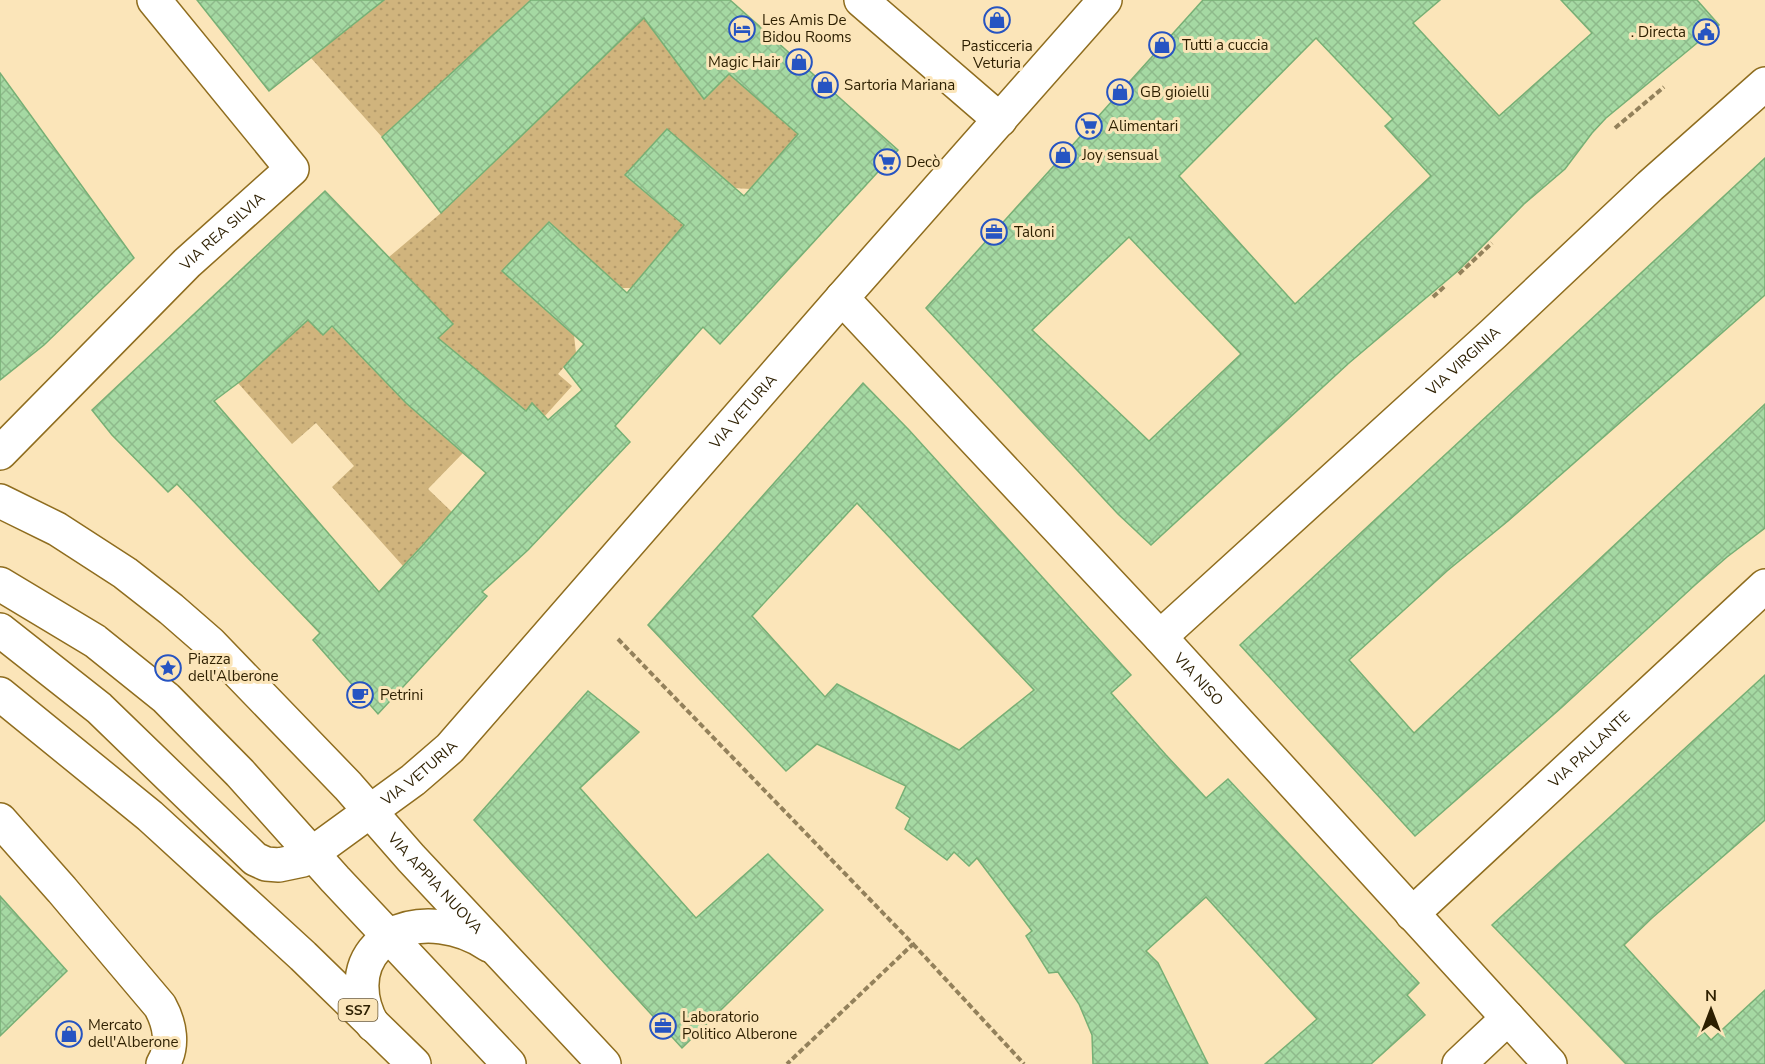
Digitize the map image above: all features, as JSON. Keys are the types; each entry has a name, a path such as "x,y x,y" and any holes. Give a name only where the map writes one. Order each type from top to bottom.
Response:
{"street":[{"name":"VIA REA SILVIA","path":"0,453 187,263 292,169 154,0"},
{"path":"861,0 1000,120"},
{"name":"VIA VETURIA","path":"370,812 435,763 450,748 1105,0"},
{"name":"VIA VIRGINIA","path":"1160,637 1476,350 1650,186 1765,84"},
{"name":"VIA NISO","path":"842,298 1160,637 1550,1064"},
{"path":"0,501 39,519 78,542 125,573 171,609 210,643 326,762 370,812 303,860 279,865 266,864 255,859 99,708 0,630"},
{"path":"0,584 95,641 166,698 240,773 312,854 509,1064"},
{"name":"VIA PALLANTE","path":"1412,914 1765,586"},
{"name":"SS7","path":"0,694 94,768 150,816 303,956 414,1064"},
{"name":"VIA APPIA NUOVA","path":"370,812 604,1064"},
{"path":"0,820 63,890 160,1006 166,1017 170,1047 163,1064"},
{"name":"VIA APPIA NUOVA","path":"388,936 416,927 435,926 468,933 500,952"},
{"path":"373,1025 361,989 365,968 373,951 388,936"},
{"path":"1459,1064 1508,1018"}],"path":[{"path":"1615,128 1664,87"},
{"path":"1459,274 1492,243"},
{"path":"1433,297 1445,286"},
{"path":"618,639 913,944 1024,1064"},
{"path":"788,1064 913,944"}],"shaded area":[{"path":"384,0 531,0 510,19 525,35 467,60 382,137 311,58"},
{"path":"648,0 660,40 704,99 729,74 798,134 750,189 734,188 667,129 625,175 697,237 676,273 656,258 631,288 621,288 549,222 503,271 574,335 576,353 558,374 572,386 544,417 532,417 484,376 463,453 428,489 452,512 403,566 332,487 354,466 316,423 292,444 238,383 308,320 323,335 332,327 389,384 453,324 389,257 441,213 642,20"}],"building":[{"path":"197,0 384,0 269,91"},
{"path":"531,0 730,0 898,150 720,344 703,327 615,426 630,442 528,550 482,592 487,596 378,714 313,640 320,633 177,484 168,492 112,435 92,410 325,191 453,324 438,338 526,411 532,403 548,420 582,390 564,367 584,344 502,271 549,222 627,293 684,225 625,175 667,129 744,196 798,134 729,74 704,99 644,18 441,213 382,137","holes":["308,320 323,335 332,326 406,403 486,473 379,592 214,401 242,380"]},
{"path":"1203,0 1440,0 1413,23 1499,116 1592,33 1561,0 1697,0 1719,25 1606,118 1565,169 1524,204 1459,270 1349,363 1151,545 1118,514 926,308","holes":["1316,38 1393,119 1385,126 1431,176 1295,304 1179,176","1129,237 1241,354 1149,441 1032,330"]},
{"path":"0,73 134,258 44,345 0,380"},
{"path":"1765,158 1765,295 1508,521 1447,571 1349,660 1414,733 1765,404 1765,528 1695,585 1561,708 1415,836 1240,645"},
{"path":"863,383 909,430 1131,675 1111,693 1166,755 1206,798 1228,779 1419,983 1407,995 1425,1015 1371,1064 1265,1064 1317,1019 1206,897 1146,951 1158,963 1208,1064 1093,1064 1092,1035 1079,1004 1058,972 1049,973 1026,936 1032,931 977,858 969,866 954,852 947,860 905,829 910,818 896,808 906,786 817,744 786,771 648,625","holes":["857,503 1034,690 959,750 837,684 825,697 752,616"]},
{"path":"1765,675 1765,820 1624,945 1711,1040 1765,990 1765,1064 1626,1064 1492,925"},
{"path":"588,691 639,732 580,788 696,918 768,854 823,910 682,1048 474,820"},
{"path":"0,896 67,971 0,1036"}],"place":[{"name":"Pasticceria Veturia","path":"997,20"},
{"name":"Les Amis De Bidou Rooms","path":"742,29"},
{"name":". Directa","path":"1706,32"},
{"name":"Tutti a cuccia","path":"1162,45"},
{"name":"Magic Hair","path":"799,62"},
{"name":"Sartoria Mariana","path":"825,85"},
{"name":"GB gioielli","path":"1120,92"},
{"name":"Alimentari","path":"1089,126"},
{"name":"Joy sensual","path":"1063,155"},
{"name":"Decò","path":"887,162"},
{"name":"Taloni","path":"994,232"},
{"name":"Piazza dell'Alberone","path":"168,668"},
{"name":"Petrini","path":"360,695"},
{"name":"Laboratorio Politico Alberone","path":"663,1026"},
{"name":"Mercato dell'Alberone","path":"69,1034"}]}
